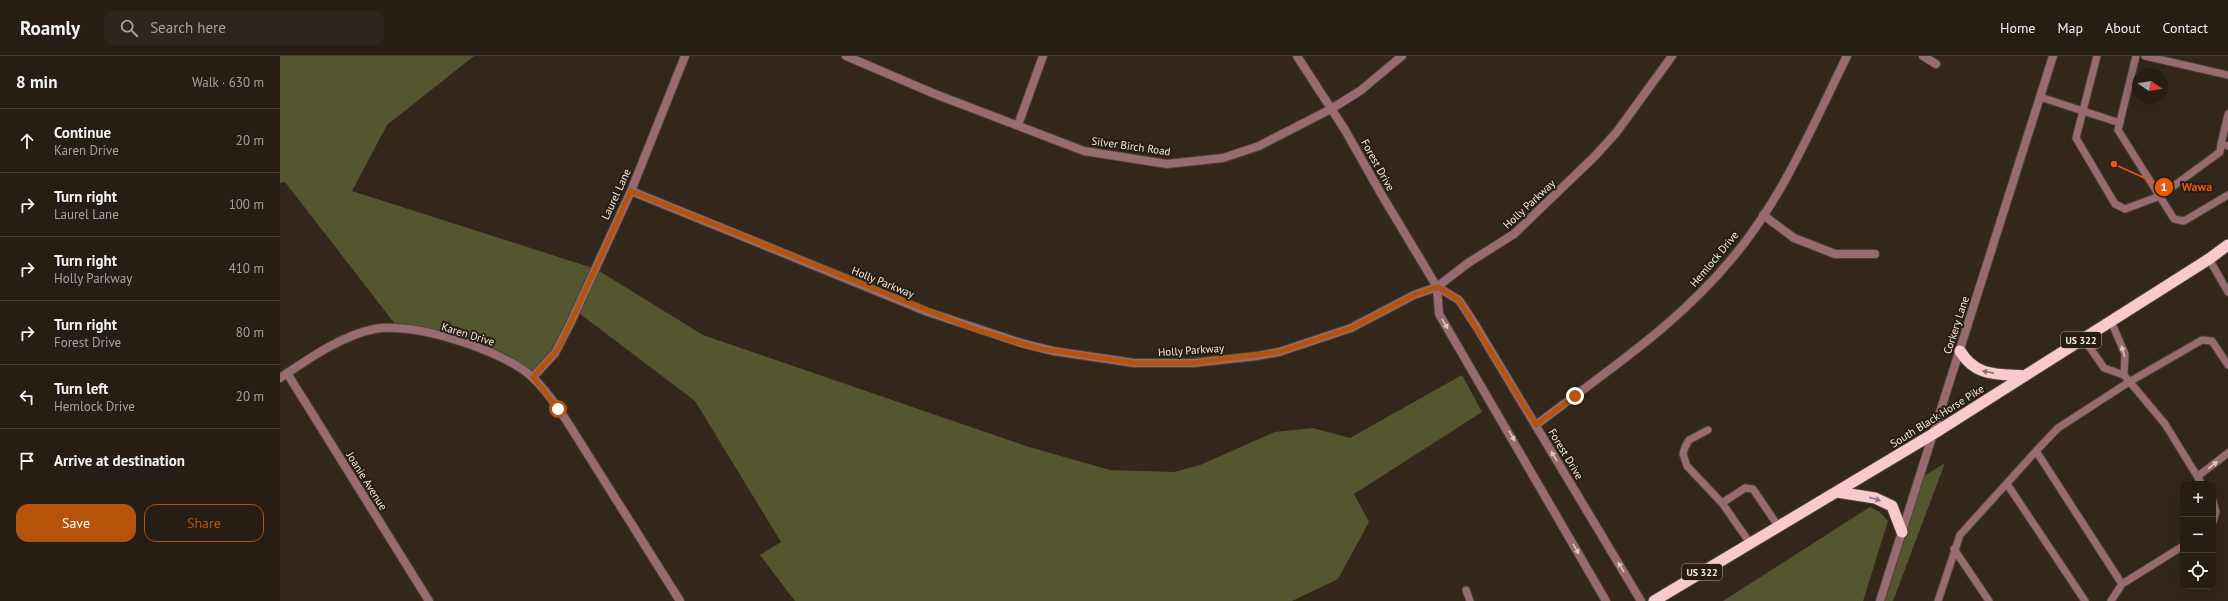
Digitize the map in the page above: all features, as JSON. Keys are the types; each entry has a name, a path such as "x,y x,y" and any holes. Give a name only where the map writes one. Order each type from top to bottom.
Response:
{"highway":[{"name":"South Black Horse Pike","path":"1654,601 1934,434 2209,259 2228,245"},
{"path":"1960,351 1967,363 1984,373 2024,376"},
{"path":"1837,492 1875,498 1892,506 1902,532"}],"street":[{"name":"Laurel Lane","path":"533,377 551,358 563,339 631,191 685,56"},
{"name":"Silver Birch Road","path":"846,56 935,94 1018,124 1084,151 1167,164 1223,158 1259,146 1331,110 1360,91 1402,56"},
{"path":"1018,124 1042,56"},
{"name":"Forest Drive","path":"1297,56 1331,110 1346,130 1380,192 1437,287 1439,314 1606,601"},
{"name":"Holly Parkway","path":"631,191 974,329 1037,348 1134,363 1193,363 1279,352 1351,328 1414,295 1437,287 1468,263 1514,234 1579,172 1620,127 1672,56"},
{"name":"Hemlock Drive","path":"1536,425 1654,337 1702,292 1726,266 1763,215 1796,163 1847,56"},
{"path":"1923,56 1936,64"},
{"name":"Corkery Lane","path":"1880,601 2053,56"},
{"path":"1763,215 1794,238 1835,254 1875,254"},
{"name":"Forest Drive","path":"1437,287 1459,300 1536,425 1641,601"},
{"name":"Karen Drive","path":"283,375 358,334 390,327 422,332 486,349 515,364 533,377 574,434 680,601"},
{"name":"Joanie Avenue","path":"283,375 429,601"}],"lane":[{"path":"2097,56 2076,138 2115,204 2125,209 2160,196 2220,152 2225,145 2228,114"},
{"path":"2136,56 2118,130 2174,219 2184,221 2195,216 2228,195"},
{"path":"2145,56 2228,75"},
{"path":"2040,97 2120,123"},
{"path":"2209,259 2228,292"},
{"path":"2112,321 2125,354 2124,375"},
{"path":"2084,339 2104,368 2124,375 2165,424 2200,481"},
{"path":"1938,601 1954,549 1960,535 2058,428 2129,382 2202,340 2212,341 2228,365"},
{"path":"1708,430 1690,440 1683,454 1687,466 1722,504 1750,543"},
{"path":"2036,451 2122,584"},
{"path":"2198,476 2228,453"},
{"path":"2006,484 2085,601"},
{"path":"1722,504 1745,488 1753,489 1778,526"},
{"path":"2111,601 2122,584 2180,548"},
{"path":"1954,549 1989,601"},
{"path":"1466,590 1470,601"}],"green space":[{"path":"280,56 474,56 387,125 352,191 596,269 703,335 1029,447 1110,470 1174,472 1200,465 1275,432 1313,428 1350,438 1462,375 1482,412 1354,494 1369,522 1338,579 1292,601 795,601 760,555 781,542 695,401 575,310 541,373 395,324 285,182 280,183"},
{"path":"1945,463 1893,601 1877,601 1913,483"},
{"path":"1870,507 1880,512 1888,521 1863,601 1723,601"}],"place":[{"name":"Wawa","path":"2114,164"}],"route":[{"path":"558,409 533,377 545,366 563,339 631,191 867,288 974,329 1037,348 1134,363 1193,363 1279,352 1334,336 1414,295 1437,287 1459,300 1536,425 1575,396"}]}
